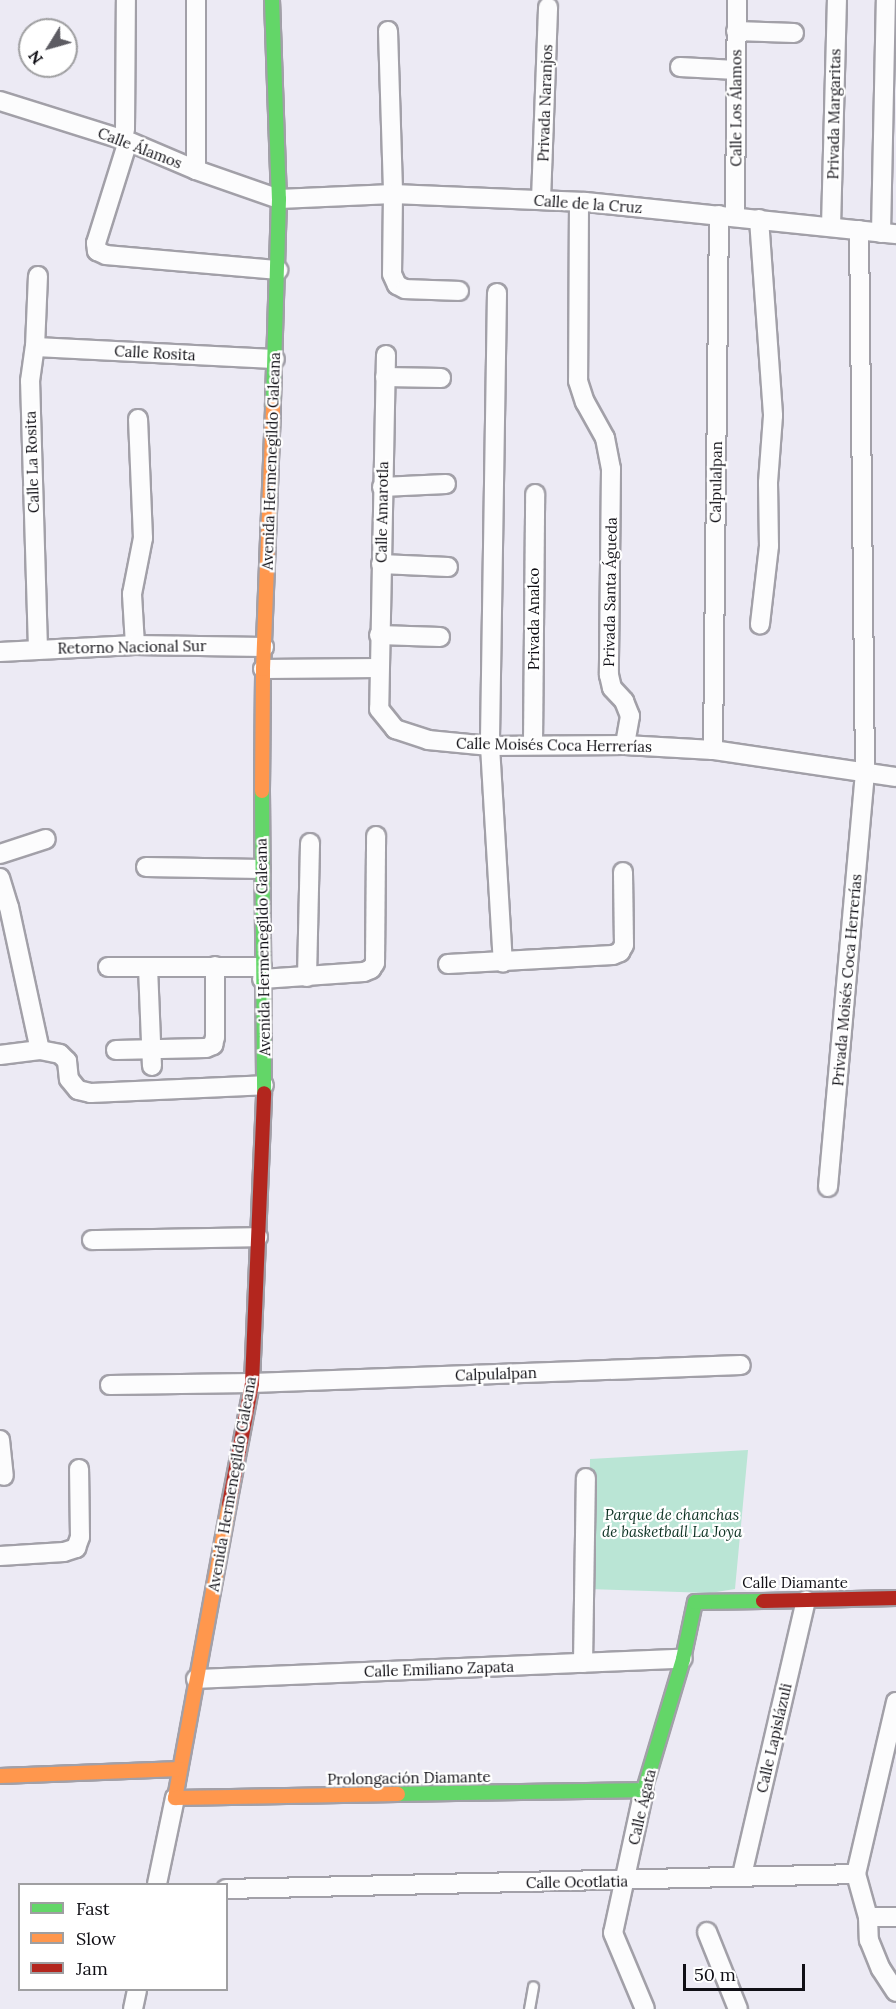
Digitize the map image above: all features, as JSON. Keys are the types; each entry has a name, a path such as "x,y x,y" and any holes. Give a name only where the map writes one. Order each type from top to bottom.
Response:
{"street":[{"path":"126,0 127,136 96,243 97,251 106,255 278,270"},
{"path":"196,0 196,170"},
{"name":"Avenida Hermenegildo Galeana","path":"157,1883 176,1798 252,1383 264,1085 261,869 263,669 278,270 279,199 272,0"},
{"name":"Calle Los Álamos","path":"727,215 736,70 737,0"},
{"name":"Privada Margaritas","path":"831,227 837,0"},
{"path":"886,0 889,234"},
{"name":"Privada Naranjos","path":"542,200 548,7"},
{"path":"388,31 393,194 392,274 397,285 405,289 459,291"},
{"path":"736,32 794,33"},
{"path":"680,67 736,70"},
{"name":"Calle Álamos","path":"0,101 127,136 196,170 279,199"},
{"name":"Calle de la Cruz","path":"279,199 393,194 579,202 727,215 889,234"},
{"name":"Privada Santa Águeda","path":"579,202 578,381 585,402 605,438 611,469 609,675 612,688 624,701 630,716 625,745"},
{"name":"Calpulalpan","path":"713,750 727,215"},
{"path":"759,219 773,416 768,483 770,546 760,624"},
{"name":"Privada Moisés Coca Herrerías","path":"828,1187 866,773 860,230"},
{"name":"Calle La Rosita","path":"38,276 35,347 30,381 38,649"},
{"path":"496,293 490,746 503,963"},
{"name":"Calle Rosita","path":"35,347 275,359"},
{"name":"Calle Amarotla","path":"378,668 386,355"},
{"path":"385,377 441,378"},
{"path":"135,645 132,594 143,538 138,419"},
{"path":"382,488 446,484"},
{"name":"Privada Analco","path":"533,744 535,494"},
{"path":"381,564 448,567"},
{"path":"379,634 440,637"},
{"name":"Retorno Nacional Sur","path":"0,652 135,645 264,647"},
{"path":"263,669 378,668"},
{"name":"Calle Moisés Coca Herrerías","path":"378,668 379,709 395,729 428,740 490,746 625,745 713,750 896,777"},
{"path":"108,967 215,966 307,977 364,972 375,963 376,836"},
{"path":"0,854 45,839"},
{"path":"307,977 310,843"},
{"path":"146,867 261,869"},
{"path":"448,964 503,963 613,955 620,952 624,945 623,872"},
{"path":"0,878 9,907 40,1050"},
{"path":"116,1050 152,1058 206,1048 213,1044 215,1037 215,966"},
{"path":"148,967 152,1058"},
{"path":"0,1055 40,1050 60,1054 67,1061 69,1079 78,1090 91,1093 264,1085"},
{"path":"92,1240 258,1237"},
{"name":"Calpulalpan","path":"110,1385 252,1383 741,1365"},
{"path":"0,1440 4,1476"},
{"path":"0,1556 64,1552 76,1548 80,1537 79,1470"},
{"path":"583,1663 586,1478"},
{"name":"Calle Diamante","path":"695,1602 896,1598"},
{"name":"Calle Lapislázuli","path":"742,1875 806,1600"},
{"name":"Calle Ágata","path":"645,2009 613,1933 644,1790 683,1659 695,1602"},
{"name":"Calle Emiliano Zapata","path":"196,1679 683,1659"},
{"path":"893,1985 869,1940 868,1917 856,1874 896,1702"},
{"path":"0,1776 180,1769"},
{"name":"Prolongación Diamante","path":"176,1798 644,1790"},
{"name":"Calle Ocotlatia","path":"228,1889 856,1874"},
{"path":"868,1917 896,1917"},
{"path":"707,1932 738,2009"},
{"path":"133,2009 136,1991"}],"lane":[{"path":"529,2009 533,1986"}],"green space":[{"name":"Parque de chanchas de basketball La Joya","path":"748,1450 735,1589 710,1593 588,1589 590,1459"}],"traffic: fast":[{"path":"272,0 279,199 273,407"},
{"path":"262,791 264,1093"},
{"path":"398,1794 644,1790 683,1659 695,1602 763,1601"}],"traffic: slow":[{"path":"262,791 263,669 273,407"},
{"path":"229,1504 175,1798 398,1794"},
{"path":"0,1776 180,1769"}],"traffic: jam":[{"path":"229,1504 252,1383 264,1093"},
{"path":"763,1601 896,1598"}]}
